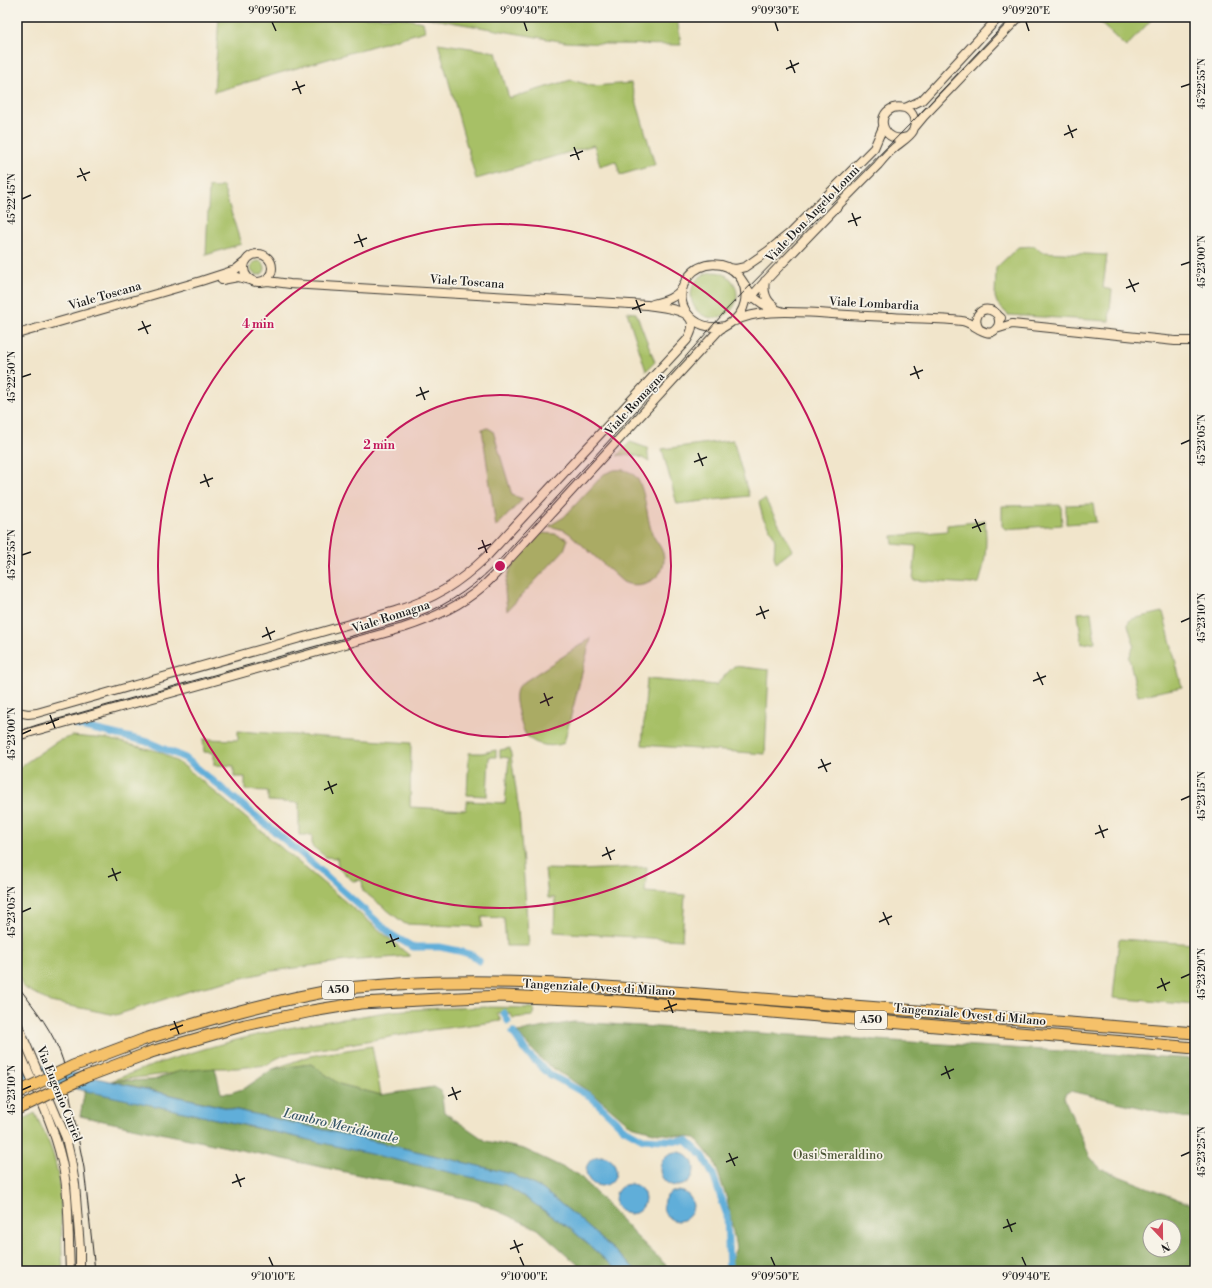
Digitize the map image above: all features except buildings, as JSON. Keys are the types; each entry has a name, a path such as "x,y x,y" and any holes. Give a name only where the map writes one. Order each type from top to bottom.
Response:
{"highway":[{"name":"Tangenziale Ovest di Milano","path":"17,1093 73,1066 145,1039 240,1011 343,988 432,982 536,983 984,1015 1195,1033"},
{"name":"Tangenziale Ovest di Milano","path":"17,1109 85,1077 151,1052 245,1025 360,1003 500,996 548,997 760,1011 1195,1048"}],"main road":[{"path":"999,17 922,100 905,108 896,107 888,111 884,119 883,128 886,133 893,138 902,139 911,134 924,116 1019,17"},
{"path":"905,108 913,116 915,124 914,128"},
{"name":"Viale Don Angelo Lonni","path":"728,268 736,269 745,267 790,233 874,148 883,128"},
{"name":"Viale Don Angelo Lonni","path":"741,312 752,295 765,281 893,149 907,137"},
{"path":"272,266 272,271 269,277 261,282 249,280 244,271 245,262 251,255 260,254 268,258 272,266 276,274 285,283"},
{"name":"Viale Toscana","path":"17,334 201,282 235,270 245,262"},
{"path":"719,264 735,272 757,300 769,307 784,312 750,316 717,328 706,327 696,322 688,315 682,301 683,286 690,275 700,267 719,264"},
{"name":"Viale Toscana","path":"201,282 235,277 242,277 249,280"},
{"name":"Viale Toscana","path":"261,282 268,281 647,305 677,310 685,312 688,315"},
{"path":"727,325 735,320 741,312 746,297 742,281"},
{"path":"765,281 765,293 770,304 784,312"},
{"name":"Viale Toscana","path":"647,305 664,302 674,297 679,293 683,286"},
{"path":"964,321 988,309 992,310 1004,320 1012,324 1175,341 1195,341"},
{"name":"Viale Lombardia","path":"784,312 964,321 979,329"},
{"path":"979,313 976,324 979,329 987,333 1012,324"},
{"path":"996,329 999,323 999,317 997,314"},
{"name":"Viale Romagna","path":"17,712 26,714 34,713 395,611 414,605 444,591 487,556 687,340 692,329 688,315"},
{"name":"Viale Romagna","path":"17,736 403,628 442,612 471,596 490,580 716,332 727,325"},
{"path":"1175,341 1195,347"},
{"name":"Via Eugenio Curiel","path":"17,1023 66,1138 71,1160 80,1248 80,1271"},
{"name":"Via Eugenio Curiel","path":"17,1046 55,1137 62,1163 66,1200 70,1271"},
{"path":"80,1248 85,1271"}],"green space":[{"path":"219,17 397,17 423,22 425,31 214,92"},
{"path":"422,17 677,17 681,45 565,42"},
{"path":"1101,17 1154,17 1126,47 1098,21"},
{"path":"438,43 496,52 509,98 571,80 593,86 631,83 655,165 620,175 616,161 600,166 594,145 476,179"},
{"path":"223,186 241,244 206,255 209,187 217,188"},
{"path":"1035,246 1041,252 1107,255 1103,288 1112,290 1109,321 1008,315 997,303 995,297 996,268 1018,247"},
{"path":"255,261 261,261 265,265 265,271 261,275 255,275 251,271 251,265"},
{"path":"709,272 719,272 727,276 733,282 737,290 737,300 733,308 727,314 719,318 709,318 701,314 695,308 691,300 691,290 695,282 701,276"},
{"path":"627,312 636,313 655,362 646,371"},
{"path":"488,428 493,431 512,495 523,499 496,527 482,429"},
{"path":"733,440 749,496 677,504 662,449"},
{"path":"630,442 647,448 649,462 634,455 617,456"},
{"path":"614,470 629,471 639,482 644,495 652,533 664,556 663,567 660,573 650,582 636,585 623,582 570,534 564,530 549,526 564,517 604,474"},
{"path":"765,499 793,550 776,563 774,556 775,541 773,534 763,518 759,502"},
{"path":"1093,504 1096,522 1066,524 1066,505"},
{"path":"1061,505 1062,525 1005,529 1002,526 1002,506"},
{"path":"985,521 985,552 979,583 971,584 913,580 916,546 893,544 892,536 947,531 947,525"},
{"path":"541,533 555,534 568,539 564,550 507,611 505,589 509,572 523,551"},
{"path":"1091,612 1095,642 1082,644 1078,613"},
{"path":"1163,612 1182,687 1138,696 1129,658 1134,645 1128,625 1129,621"},
{"path":"591,638 564,743 550,746 535,742 527,736 521,722 516,703 517,689 524,682"},
{"path":"734,666 769,670 765,754 642,745 647,679 716,685"},
{"path":"238,731 411,743 410,807 466,810 467,801 505,803 509,758 500,757 500,750 510,748 519,811 529,946 506,946 504,918 482,917 482,927 405,924 363,891 362,880 353,881 338,868 337,858 326,857 312,846 312,835 299,835 299,803 268,801 268,791 245,790 245,777 234,777 234,766 214,765 214,753 204,752 203,739 238,740"},
{"path":"72,736 108,739 161,752 184,766 410,956 346,961 272,971 199,988 116,1015 50,1002 23,987 17,973 17,773 21,766 53,744"},
{"path":"496,750 496,757 489,757 487,796 467,795 469,753 482,753"},
{"path":"647,867 645,892 685,895 682,940 554,932 555,898 548,898 545,869 578,870"},
{"path":"1119,939 1195,944 1195,1005 1113,998"},
{"path":"487,1007 534,1008 533,1016 513,1018 510,1013 497,1013 501,1021 431,1030 284,1055 268,1065 215,1068 111,1081 172,1059 232,1041 294,1027 399,1010"},
{"name":"Oasi Smeraldino","path":"574,1022 1195,1059 1195,1120 1070,1091 1065,1094 1064,1098 1090,1157 1101,1169 1195,1206 1195,1271 727,1271 736,1248 727,1199 714,1161 695,1138 658,1133 631,1126 597,1097 545,1063 517,1032"},
{"path":"372,1046 381,1095 339,1084 311,1064 273,1069 310,1056"},
{"path":"311,1064 339,1084 381,1095 434,1087 441,1091 444,1112 486,1141 524,1149 579,1175 634,1234 672,1271 637,1271 577,1217 542,1189 512,1174 111,1081 153,1080 180,1071 215,1068 221,1093 230,1093 245,1088 273,1069"},
{"path":"85,1090 477,1177 505,1185 571,1229 618,1271 585,1271 538,1229 475,1201 421,1188 80,1116"},
{"path":"35,1113 51,1149 58,1174 61,1202 63,1271 17,1271 17,1122"}],"water":[{"path":"17,1060 512,1174 542,1189 577,1217 637,1271 618,1271 571,1229 505,1185 253,1127 17,1076"},
{"path":"680,1152 687,1154 692,1159 694,1169 692,1179 687,1184 674,1186 667,1184 662,1179 660,1166 662,1159 667,1154"},
{"path":"601,1156 612,1160 616,1171 612,1182 601,1186 590,1182 586,1171 590,1160"},
{"path":"630,1184 641,1188 645,1199 641,1210 630,1214 619,1210 615,1199 619,1188"},
{"path":"678,1191 689,1195 693,1206 689,1217 678,1221 667,1217 663,1206 667,1195"}],"waterway":[{"path":"76,725 148,742 185,758 302,854 392,935 413,947 440,947 459,951 472,955 479,961"},
{"path":"504,1013 508,1021"},
{"path":"513,1032 527,1053 549,1074 591,1097 623,1128 643,1139 687,1141 703,1156 713,1175 727,1215 729,1271"}],"tram line":[{"path":"17,732 37,725 418,617 441,606 463,592 493,567 681,362 728,308 914,120 1011,17"},
{"path":"17,985 38,1012 50,1031 63,1061 84,1168 95,1271"}],"water label":[{"name":"Lambro Meridionale","path":"341,1126"}]}
